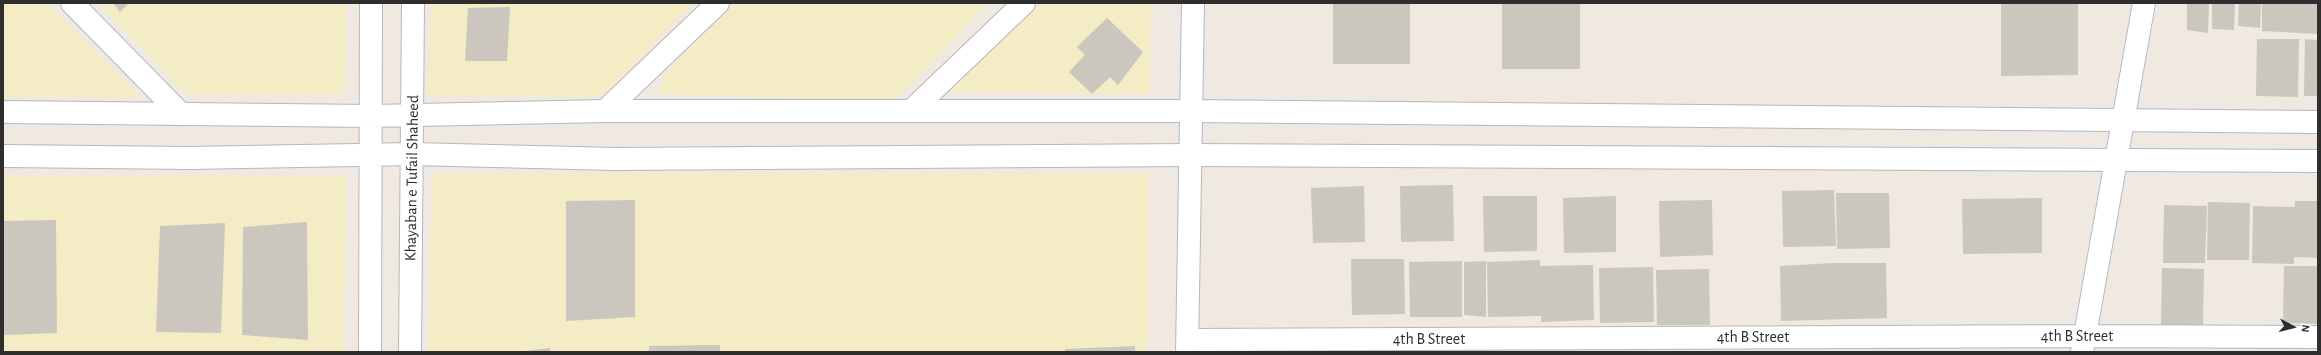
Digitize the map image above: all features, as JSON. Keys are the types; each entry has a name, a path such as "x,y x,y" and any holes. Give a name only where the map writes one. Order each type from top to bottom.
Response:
{"street":[{"path":"72,3 180,113"},
{"path":"370,352 372,154 371,3"},
{"path":"605,111 718,3"},
{"path":"910,111 1024,3"},
{"path":"1187,346 1193,3"},
{"path":"2084,344 2144,3"},
{"name":"Khayaban e Tufail Shaheed","path":"410,352 414,4"},
{"path":"3,112 371,116 605,111 1191,111 2318,122"},
{"path":"3,156 189,158 413,154 615,159 1191,155 2318,161"},
{"name":"4th B Street","path":"1187,346 2084,344 2318,338"}],"sand":[{"path":"3,3 47,3 141,98 3,97"},
{"path":"98,3 346,3 345,94 186,94"},
{"path":"434,3 693,3 601,97 427,95 431,5"},
{"path":"737,3 988,3 895,101 657,94 668,69"},
{"path":"1041,3 1151,3 1150,94 943,92"},
{"path":"432,173 1149,174 1148,352 428,352"},
{"path":"346,175 344,352 3,352 3,176"}],"building":[{"path":"113,3 129,3 120,12"},
{"path":"1333,3 1410,3 1410,64 1333,64"},
{"path":"1502,3 1580,3 1580,69 1502,69"},
{"path":"2001,3 2078,3 2078,75 2001,76"},
{"path":"2187,3 2209,3 2208,33 2187,30"},
{"path":"2212,3 2235,3 2234,30 2212,29"},
{"path":"2239,3 2261,3 2260,28 2238,26"},
{"path":"2262,3 2318,3 2318,34 2262,31"},
{"path":"510,7 507,61 465,61 468,8"},
{"path":"1107,18 1143,52 1118,85 1110,77 1092,94 1069,72 1085,55 1077,47"},
{"path":"2257,39 2299,39 2298,97 2256,96"},
{"path":"2305,39 2318,40 2318,96 2304,96"},
{"path":"1453,185 1454,241 1401,242 1400,186"},
{"path":"1364,186 1365,242 1313,243 1311,188"},
{"path":"1834,190 1836,246 1783,247 1782,191"},
{"path":"1836,193 1889,193 1890,248 1837,249"},
{"path":"1483,196 1537,196 1537,251 1484,252"},
{"path":"1616,196 1616,252 1564,253 1563,198"},
{"path":"2042,198 2042,253 1963,254 1962,199"},
{"path":"635,200 635,317 566,321 566,201"},
{"path":"1712,200 1713,255 1660,257 1659,201"},
{"path":"2295,201 2318,201 2318,258 2294,257 2294,264 2252,263 2253,206 2295,207"},
{"path":"2208,202 2250,203 2249,260 2207,260"},
{"path":"2164,205 2207,206 2205,263 2163,263"},
{"path":"56,220 57,333 3,335 3,221"},
{"path":"307,222 308,340 242,335 243,227"},
{"path":"225,223 221,333 156,332 160,226"},
{"path":"1351,259 1404,259 1405,314 1352,315"},
{"path":"1540,260 1540,266 1593,265 1594,320 1541,322 1541,316 1488,317 1487,262"},
{"path":"1462,261 1462,317 1410,317 1409,262"},
{"path":"1486,261 1486,317 1464,315 1464,262"},
{"path":"1833,263 1886,263 1887,318 1781,321 1780,266"},
{"path":"2284,266 2318,266 2318,324 2283,323"},
{"path":"1653,267 1654,322 1600,323 1599,268"},
{"path":"2162,268 2204,269 2203,326 2161,325"},
{"path":"1709,269 1710,325 1657,325 1656,270"},
{"path":"720,345 720,352 649,352 649,346"},
{"path":"1135,346 1135,352 1065,352 1065,349"},
{"path":"550,348 550,352 524,352 524,351"}]}
